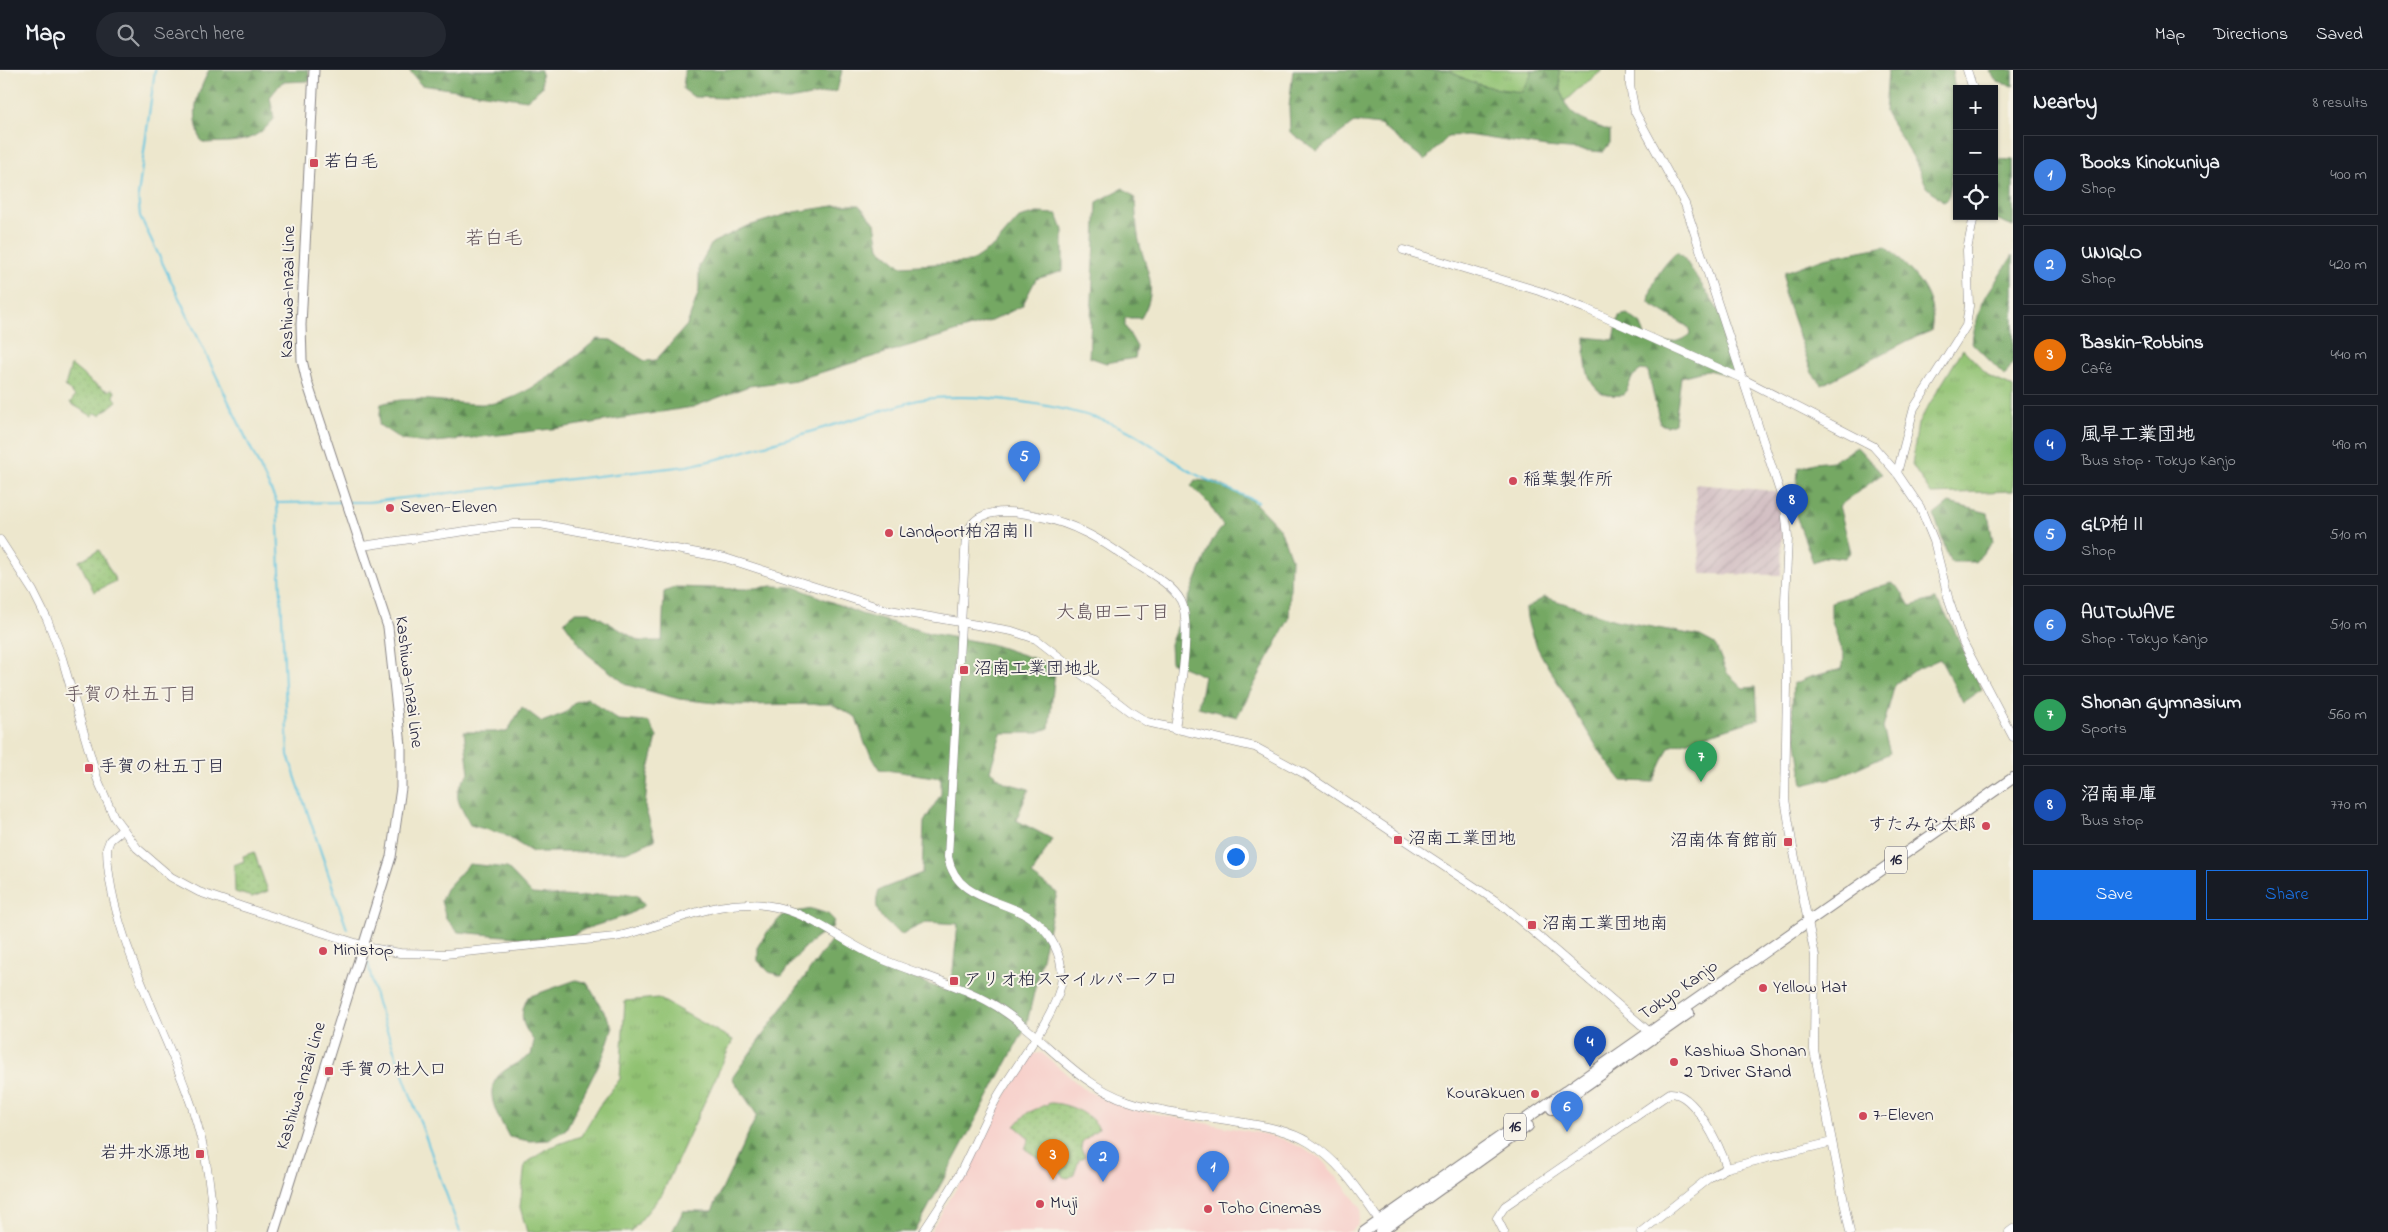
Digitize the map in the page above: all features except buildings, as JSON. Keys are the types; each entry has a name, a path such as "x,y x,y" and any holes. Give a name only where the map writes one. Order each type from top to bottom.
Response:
{"highway":[{"name":"Tokyo Kanjo","path":"1810,924 2013,778"},
{"name":"Tokyo Kanjo","path":"1364,1232 1383,1228 1652,1034 2013,785"}],"main road":[{"name":"Kashiwa-Inzai Line","path":"274,1232 395,842 402,765 389,633 313,401 302,360 301,325 314,70"}],"street":[{"path":"1630,70 1635,112 1685,204 1781,488 1787,516 1785,798 1793,848 1810,924 1816,973 1814,1050 1850,1232"},
{"path":"1967,70 1972,85"},
{"path":"1897,474 1914,408 1966,326 1969,306 1967,250 1973,220"},
{"path":"1403,250 1539,291 1584,308 1743,379 1873,446 1897,474 1920,507 1934,541 1949,601 1963,642 2013,737"},
{"path":"923,1232 960,1172 990,1110 1057,998 1060,985 1059,958 1052,941 1042,927 1028,916 968,890 954,876 948,857 966,535 975,520 982,516 996,513 1018,514 1058,522 1085,532 1162,581 1181,602 1186,625 1176,730"},
{"path":"362,546 514,524 540,524 725,558 884,609 961,624 1012,631 1036,639 1128,711 1147,722 1255,747 1305,774 1502,905 1652,1034"},
{"path":"0,540 33,592 47,619 62,658 103,794 122,830 150,861 184,885 234,904 363,945 394,952 428,955 594,941 634,933 718,906 750,903 790,910 876,957 983,998 1007,1013 1083,1078 1118,1097 1142,1105 1269,1127 1309,1142 1326,1154 1346,1174 1383,1228"},
{"path":"122,830 110,840 107,848 114,901 122,929 188,1097 206,1162 213,1232"},
{"path":"1504,1232 1497,1218 1505,1206 1670,1093 1682,1095 1712,1132 1727,1168"},
{"path":"1641,1232 1710,1178 1727,1168 1832,1142"},
{"path":"2009,1232 2013,1230"}],"shaded area":[{"path":"1695,484 1776,491 1782,529 1781,575 1701,574"},
{"path":"1042,1053 1084,1089 1105,1100 1129,1109 1264,1134 1298,1146 1320,1158 1361,1208 1358,1225 1349,1232 930,1232 966,1172 1003,1099 1032,1054"}],"green space":[{"path":"209,70 308,70 311,81 282,82 270,97 274,119 258,133 243,140 206,143 201,141 195,112 200,89"},
{"path":"409,70 541,70 542,87 527,100 421,85"},
{"path":"685,70 842,70 837,91 789,100 694,97 683,89"},
{"path":"1293,70 1449,70 1475,83 1493,88 1522,92 1531,75 1530,70 1559,70 1560,85 1566,105 1578,117 1610,131 1610,143 1603,152 1546,147 1467,135 1449,136 1425,160 1380,125 1355,122 1317,151 1290,132 1289,107"},
{"path":"1412,70 1603,70 1577,90 1533,131"},
{"path":"1888,70 1952,70 1954,85 1953,167 1948,199 1944,202 1927,187 1913,157 1885,112"},
{"path":"1990,70 2013,70 2013,86 1997,82"},
{"path":"1998,159 2013,160 2013,226 1998,220"},
{"path":"1123,188 1135,198 1138,236 1151,288 1147,307 1141,318 1125,318 1125,326 1137,347 1135,358 1106,363 1089,357 1097,202"},
{"path":"840,205 859,205 875,223 879,248 901,266 970,262 995,245 1019,218 1037,213 1057,214 1063,230 1063,271 1036,279 1022,306 991,321 796,380 749,386 693,407 560,428 427,443 402,440 379,425 381,404 394,401 420,399 474,404 501,402 531,389 597,339 611,340 645,361 656,360 687,325 699,291 699,266 712,243 745,227 794,212"},
{"path":"1886,246 1905,264 1927,294 1931,305 1931,331 1909,340 1822,385 1812,373 1784,293 1785,272 1824,258"},
{"path":"1677,252 1684,258 1728,325 1734,376 1707,370 1681,377 1675,423 1667,426 1660,424 1648,371 1641,370 1633,376 1624,395 1608,395 1600,392 1594,386 1586,363 1585,337 1614,340 1619,316 1627,314 1640,323 1647,341 1675,342 1690,334 1688,327 1649,303 1654,282 1666,263"},
{"path":"2013,255 2013,362 2005,376 1971,342 1982,302"},
{"path":"1963,349 1990,377 2013,387 2013,491 1931,494 1912,465 1918,423"},
{"path":"71,365 93,383 108,391 112,389 115,391 114,397 117,401 100,415 95,413 92,416 70,403 75,396 65,386"},
{"path":"1857,447 1882,474 1839,506 1851,552 1845,558 1828,556 1813,562 1795,513 1798,468 1814,463 1833,461"},
{"path":"1195,480 1215,482 1252,500 1280,529 1291,558 1289,619 1237,717 1198,707 1204,676 1171,662 1170,644 1212,541 1223,526 1209,504 1191,486"},
{"path":"1949,503 1988,513 1993,542 1975,562 1950,562 1934,515"},
{"path":"99,550 116,581 94,592 79,561"},
{"path":"1891,583 1899,588 1910,606 1935,599 1955,631 1982,689 1963,702 1940,659 1913,671 1895,684 1883,728 1890,753 1840,776 1803,785 1792,707 1793,684 1810,677 1842,669 1844,657 1831,618 1831,602"},
{"path":"773,586 795,587 861,614 929,633 991,644 1044,662 1055,671 1049,728 1036,733 1001,733 990,771 1006,783 1029,789 1016,820 1052,839 1032,875 1057,893 1026,1027 915,1232 672,1232 683,1211 712,1211 757,1115 732,1078 832,939 875,963 946,991 953,970 958,924 927,922 902,934 885,921 878,911 877,905 879,890 922,873 924,822 941,794 941,778 879,769 865,744 856,717 831,704 734,705 679,699 627,685 586,653 564,622 575,612 590,612 639,641 662,641 664,592 675,587 745,589"},
{"path":"1545,597 1615,620 1700,636 1715,644 1727,673 1743,688 1756,687 1758,719 1669,747 1653,782 1622,781 1592,739 1546,664 1530,631 1526,608"},
{"path":"587,698 618,720 649,722 657,737 648,774 645,807 655,840 626,852 532,852 503,834 470,825 459,804 458,798 459,787 469,773 464,732 507,732 522,707 542,722 565,713 575,702"},
{"path":"254,852 268,891 252,897 235,892 234,865 244,861 243,856"},
{"path":"469,864 507,868 532,894 577,897 603,894 637,895 645,905 628,915 585,929 560,941 458,932 446,918 441,901 446,889"},
{"path":"812,909 828,914 834,920 832,928 804,949 782,976 769,972 758,961 758,946 770,928 784,914"},
{"path":"576,980 587,983 613,1027 604,1054 566,1129 549,1140 529,1141 509,1137 493,1103 493,1086 497,1078 504,1071 531,1055 534,1041 524,1025 522,1015 525,1004 528,997"},
{"path":"658,998 733,1040 662,1194 631,1232 527,1232 520,1207 525,1164 550,1147 581,1136 599,1106 620,1079 625,1001"},
{"path":"1050,1103 1071,1107 1084,1113 1099,1128 1082,1142 1081,1149 1085,1156 1079,1160 1074,1175 1068,1178 1063,1177 1060,1172 1025,1149 1029,1138 1015,1126 1027,1113"}],"waterway":[{"path":"155,70 138,196 140,216 277,503 288,755 347,929"},
{"path":"349,502 368,502 687,466 718,459 918,400 968,397 1025,402 1054,407 1107,422 1137,435 1194,474 1258,502"},
{"path":"277,503 344,502"},
{"path":"368,962 376,1000 460,1232"}],"place":[{"name":"若白毛","path":"314,163"},
{"name":"稲葉製作所","path":"1513,481"},
{"name":"GLP柏Ⅱ","path":"1024,482"},
{"name":"Seven-Eleven","path":"390,508"},
{"name":"沼南車庫","path":"1792,525"},
{"name":"Landport柏沼南Ⅱ","path":"889,533"},
{"name":"沼南工業団地北","path":"964,670"},
{"name":"手賀の杜五丁目","path":"89,768"},
{"name":"Shonan Gymnasium","path":"1701,782"},
{"name":"すたみな太郎","path":"1986,826"},
{"name":"沼南工業団地","path":"1398,840"},
{"name":"沼南体育館前","path":"1788,842"},
{"name":"沼南工業団地南","path":"1532,925"},
{"name":"Ministop","path":"323,951"},
{"name":"アリオ柏スマイルパーク口","path":"954,981"},
{"name":"Yellow Hat","path":"1763,988"},
{"name":"Kashiwa Shonan 2 Driver Stand","path":"1674,1062"},
{"name":"風早工業団地","path":"1590,1067"},
{"name":"手賀の杜入口","path":"329,1071"},
{"name":"Kourakuen","path":"1535,1094"},
{"name":"7-Eleven","path":"1863,1116"},
{"name":"AUTOWAVE","path":"1567,1132"},
{"name":"岩井水源地","path":"200,1154"},
{"name":"Baskin-Robbins","path":"1053,1180"},
{"name":"UNIQLO","path":"1103,1182"},
{"name":"Books Kinokuniya","path":"1213,1192"},
{"name":"Muji","path":"1040,1204"},
{"name":"Toho Cinemas","path":"1208,1209"}],"district":[{"name":"若白毛","path":"494,239"},
{"name":"大島田二丁目","path":"1113,613"},
{"name":"手賀の杜五丁目","path":"131,695"}]}
